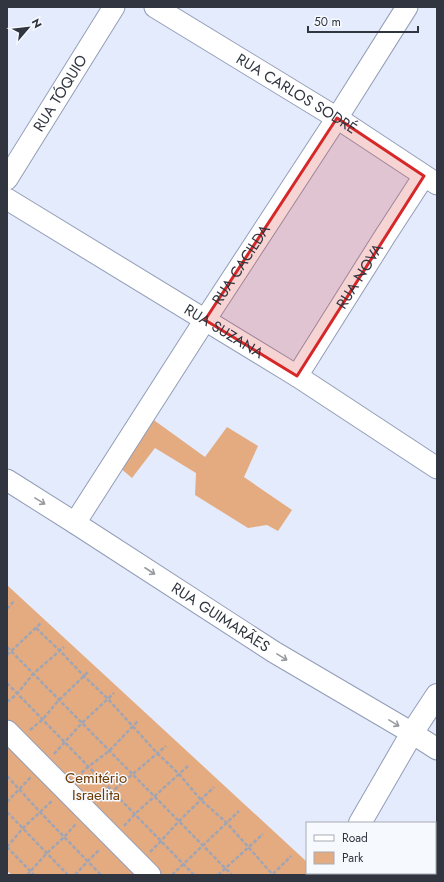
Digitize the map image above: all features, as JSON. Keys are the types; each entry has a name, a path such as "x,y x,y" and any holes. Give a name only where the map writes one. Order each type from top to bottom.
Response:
{"main road":[{"path":"361,822 412,733 437,695"}],"street":[{"name":"RUA TÓQUIO","path":"7,179 114,7"},
{"name":"RUA CARLOS SODRÉ","path":"155,7 337,118 430,180"},
{"name":"RUA CACILDA","path":"76,523 205,320 337,118 402,9"},
{"name":"RUA NOVA","path":"297,376 381,242 430,180"},
{"name":"RUA SUZANA","path":"7,199 297,376 437,468"},
{"name":"RUA GUIMARÃES","path":"7,480 76,523 274,652 437,749"},
{"path":"12,736 144,869"}],"path":[{"path":"7,609 14,601"},
{"path":"7,655 42,622"},
{"path":"36,628 108,699 157,753 179,774 201,800 227,823 273,875 291,856"},
{"path":"7,647 232,875"},
{"path":"7,702 17,694 34,674 64,648"},
{"path":"12,736 42,720 58,700 89,671"},
{"path":"7,684 194,875"},
{"path":"7,802 65,743 82,723 114,693"},
{"path":"75,875 135,814 189,765"},
{"path":"7,776 101,875"},
{"path":"144,869 162,841 179,821 214,787"},
{"path":"172,875 240,811"},
{"path":"7,812 68,875"},
{"path":"218,875 263,834"},
{"path":"7,847 34,875"}],"highlighted area":[{"path":"337,118 424,176 297,376 205,320"}],"green space":[{"path":"151,418 205,457 227,427 258,446 244,477 292,510 278,531 267,525 248,528 195,495 196,473 155,448 132,478 119,467"},
{"name":"Cemitério Israelita","path":"7,585 306,861 306,874 12,875 7,871"}]}
